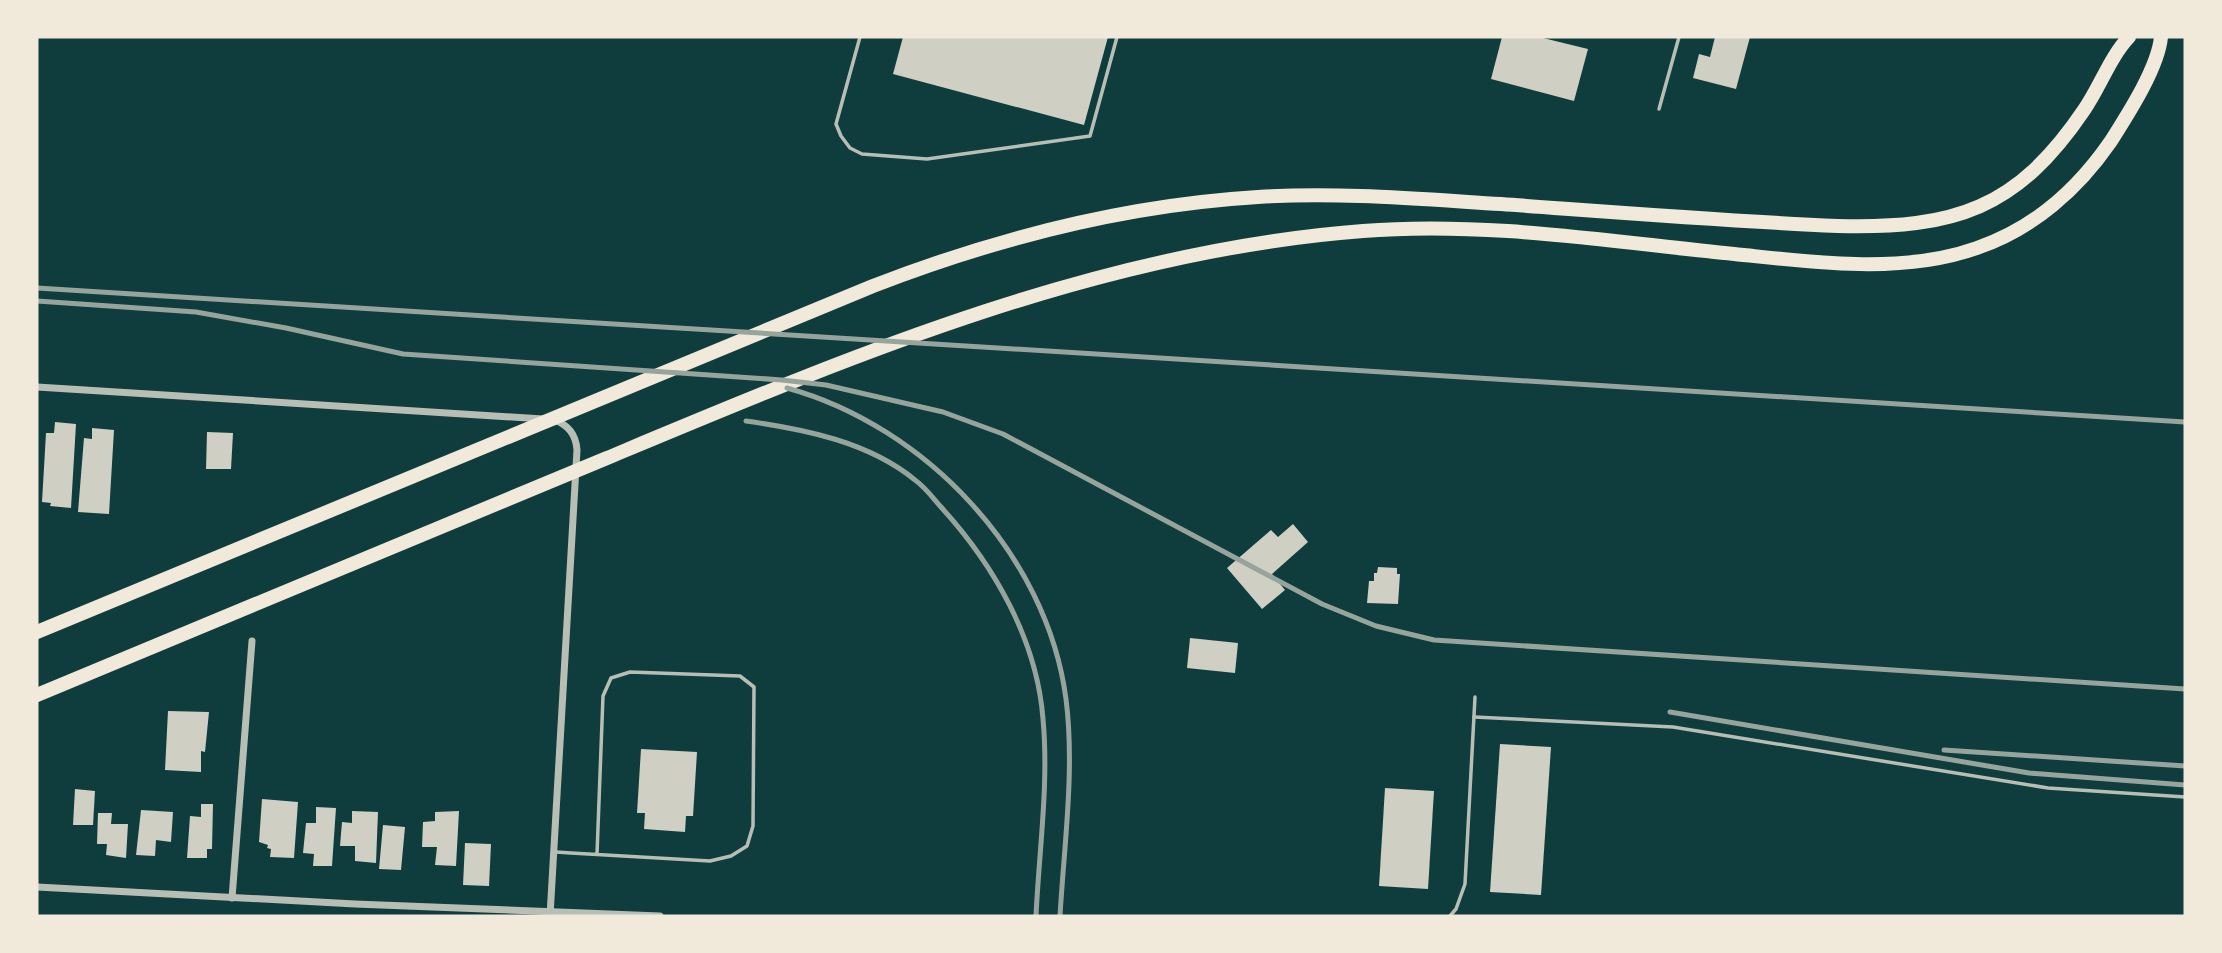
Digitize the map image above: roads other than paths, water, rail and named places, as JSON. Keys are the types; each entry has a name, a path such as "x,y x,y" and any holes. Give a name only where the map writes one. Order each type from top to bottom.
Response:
{"highway":[{"path":"37,632 873,286 980,248 1090,220 1201,202 1313,195 1426,198 1776,223 1882,227 1920,225 1975,209 2029,177 2071,130 2129,37"},
{"path":"37,695 771,390 968,317 1049,292 1199,253 1311,235 1423,228 1538,235 1821,261 1902,263 1940,258 1976,248 2014,232 2054,206 2088,172 2129,113 2160,51 2161,37"}],"street":[{"path":"37,387 534,418 562,422 573,431 577,450 550,914"},
{"path":"233,898 252,641"},
{"path":"37,887 550,914 660,916"}],"lane":[{"path":"860,37 836,124 841,136 850,148 862,154 927,159 1090,136 1117,37"},
{"path":"1659,109 1679,37"},
{"path":"554,852 710,861 731,856 747,846 753,826 754,688 740,676 630,672 611,678 603,696 597,854"},
{"path":"1450,916 1456,909 1465,884 1475,697"},
{"path":"1474,717 1673,727 2048,788 2185,797"}],"railway":[{"path":"37,288 2185,422"},
{"path":"37,301 196,312 286,328 403,354 826,385 943,412 1003,434 1322,604 1376,626 1434,640 2185,689"},
{"path":"787,388 838,406 886,432 931,465 971,503 1006,547 1034,595 1054,646 1066,699 1069,780 1060,916"},
{"path":"746,421 835,439 897,467 929,493 978,553 995,579 1010,605 1032,661 1043,719 1044,793 1036,916"},
{"path":"1670,712 2029,773 2185,785"},
{"path":"1944,750 2185,766"}]}
